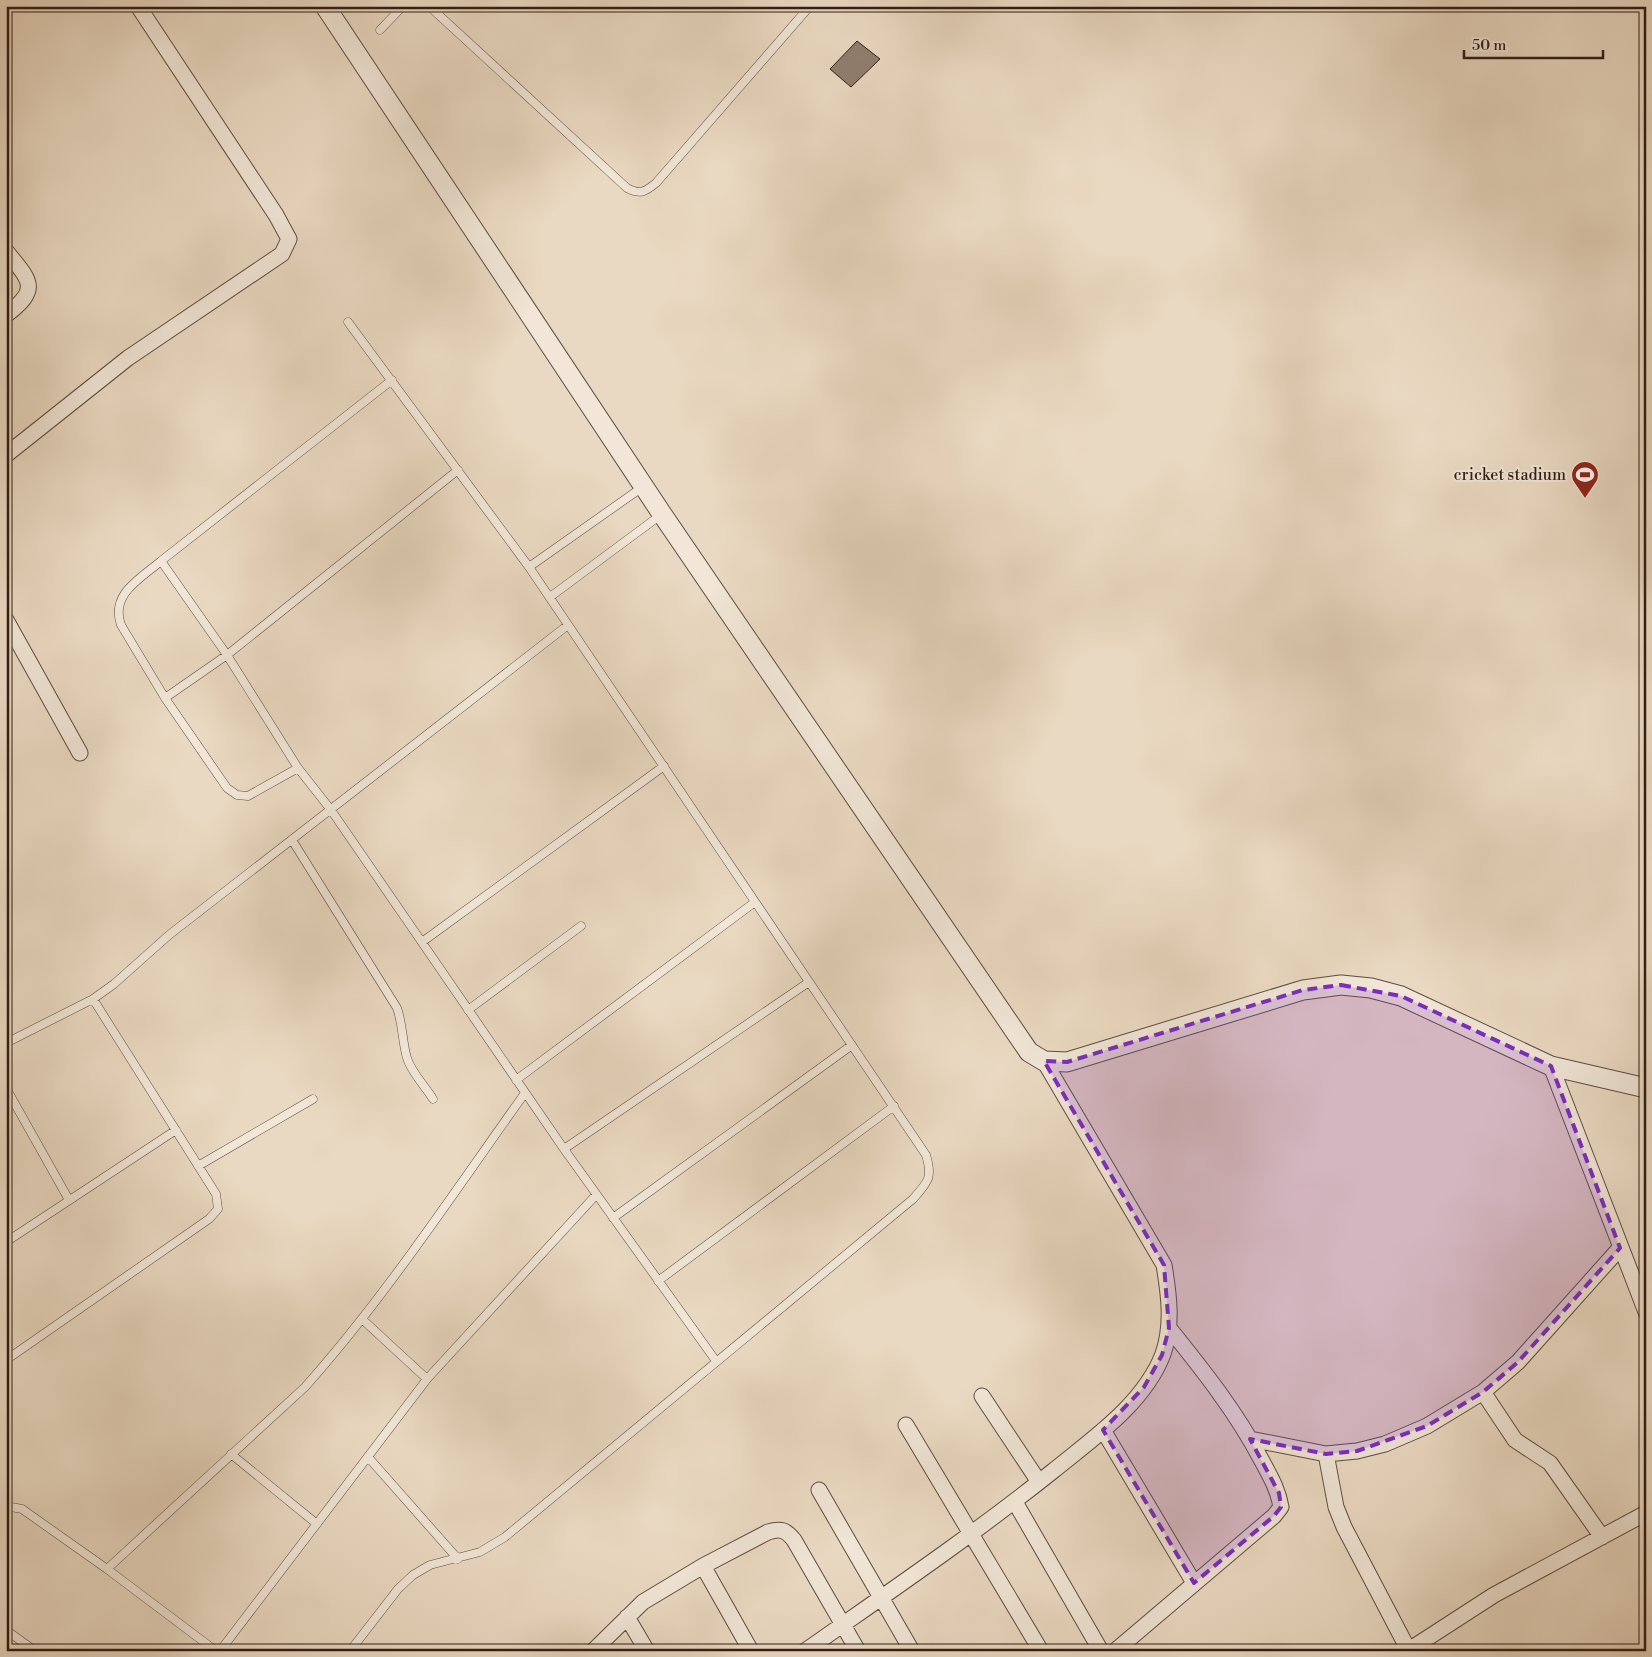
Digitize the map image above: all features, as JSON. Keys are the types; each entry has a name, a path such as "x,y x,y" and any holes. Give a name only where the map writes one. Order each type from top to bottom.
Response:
{"street":[{"path":"6,455 128,358 282,254 289,239 276,215 138,6"},
{"path":"325,6 662,514 1029,1052 1044,1061 1067,1062 1303,990 1341,985 1371,988 1401,996 1551,1066 1646,1088"},
{"path":"6,251 28,279 29,290 25,300 6,315"},
{"path":"6,620 80,753"},
{"path":"805,1651 972,1534 1015,1502 1103,1430 1144,1387 1162,1355 1169,1328 1169,1296 1164,1265 1044,1061"},
{"path":"1551,1066 1646,1312"},
{"path":"1250,1439 1326,1454 1357,1451 1385,1444 1427,1426 1483,1392 1518,1362 1620,1248"},
{"path":"1115,1651 1274,1516 1280,1507 1279,1493 1250,1439 1204,1371 1169,1328"},
{"path":"1483,1392 1515,1440 1550,1463 1602,1537"},
{"path":"982,1396 1039,1482"},
{"path":"906,1425 1041,1651"},
{"path":"1103,1430 1194,1583"},
{"path":"1326,1454 1336,1507 1344,1527 1409,1650 1494,1595 1646,1514"},
{"path":"818,1490 912,1651"},
{"path":"1015,1502 1102,1651"},
{"path":"593,1651 628,1616 655,1594 703,1566 779,1528 788,1532 844,1624 858,1651"},
{"path":"703,1566 751,1651"},
{"path":"628,1616 647,1651"}],"lane":[{"path":"380,30 403,6"},
{"path":"429,6 627,188 637,193 646,191 656,183 810,6"},
{"path":"348,322 550,597 894,1106 926,1155 931,1171 926,1185 913,1199 505,1536 480,1552 430,1565 413,1575 398,1589 350,1651"},
{"path":"298,768 248,796 237,795 227,788 165,698 121,625 117,614 120,601 128,588 161,561 392,380"},
{"path":"165,698 227,654 458,470"},
{"path":"529,567 644,486"},
{"path":"550,597 662,514"},
{"path":"161,561 227,654 298,768 332,810 612,1218 716,1361"},
{"path":"6,1043 93,999 114,984 169,935 568,625"},
{"path":"422,942 664,766"},
{"path":"292,840 397,1008 403,1024 403,1042 408,1061 433,1098"},
{"path":"516,1080 755,902"},
{"path":"468,1010 581,926"},
{"path":"564,1149 810,982"},
{"path":"6,1360 209,1219 218,1209 216,1194 93,999"},
{"path":"612,1218 852,1045"},
{"path":"6,1088 70,1200"},
{"path":"107,1569 304,1387 362,1319 525,1093"},
{"path":"198,1166 313,1098"},
{"path":"658,1282 894,1106"},
{"path":"6,1242 176,1130"},
{"path":"220,1651 427,1379 596,1195"},
{"path":"362,1319 427,1379"},
{"path":"231,1454 317,1524"},
{"path":"368,1457 458,1559"},
{"path":"6,1509 11,1507 22,1509 107,1569 216,1651"},
{"path":"6,1630 34,1651"}],"highlighted area":[{"path":"1341,985 1401,996 1551,1066 1620,1248 1518,1362 1483,1392 1427,1426 1357,1451 1326,1454 1250,1439 1279,1493 1281,1507 1274,1516 1194,1583 1103,1430 1144,1387 1162,1355 1169,1328 1164,1265 1044,1061 1067,1062 1303,990"}],"building":[{"path":"857,41 880,59 851,87 830,69"}],"place":[{"name":"cricket stadium","path":"1585,499"}]}
